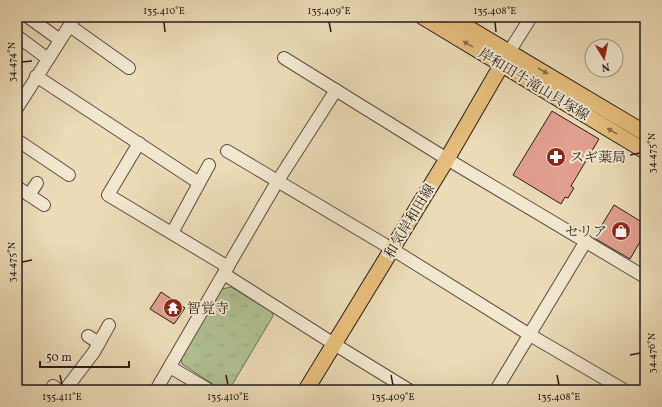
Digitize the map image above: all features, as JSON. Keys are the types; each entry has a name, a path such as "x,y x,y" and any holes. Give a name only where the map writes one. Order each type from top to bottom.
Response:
{"main road":[{"name":"岸和田牛滝山貝塚線","path":"423,17 505,58 645,134"},
{"name":"岸和田牛滝山貝塚線","path":"450,17 505,58 645,151"},
{"name":"和気岸和田線","path":"306,390 446,159 505,58"}],"street":[{"path":"28,17 60,40"},
{"path":"505,58 530,17"},
{"path":"17,108 36,76 73,21 129,68"},
{"path":"17,36 48,59"},
{"path":"284,58 446,159 645,277"},
{"path":"36,76 200,183"},
{"path":"156,390 277,182 336,90"},
{"path":"17,140 69,174"},
{"path":"139,143 108,195 172,233 334,344 409,390"},
{"path":"227,151 392,249 530,335 624,390"},
{"path":"172,233 209,165"},
{"path":"29,195 37,183"},
{"path":"17,187 44,205"},
{"path":"496,390 586,242"},
{"path":"65,390 99,343 108,325"},
{"path":"88,336 99,343"},
{"path":"170,366 209,390"}],"green space":[{"path":"231,287 272,312 273,316 229,390 222,390 182,364 181,358 222,289"}],"building":[{"name":"スギ薬局","path":"552,111 599,139 571,186 574,188 568,198 565,197 561,204 513,175"},
{"name":"セリア","path":"614,205 645,224 645,243 641,240 630,259 594,238"},
{"path":"161,292 185,308 174,324 150,309"}],"place":[{"name":"スギ薬局","path":"556,157"},
{"name":"セリア","path":"621,231"},
{"name":"智覚寺","path":"173,308"}]}
